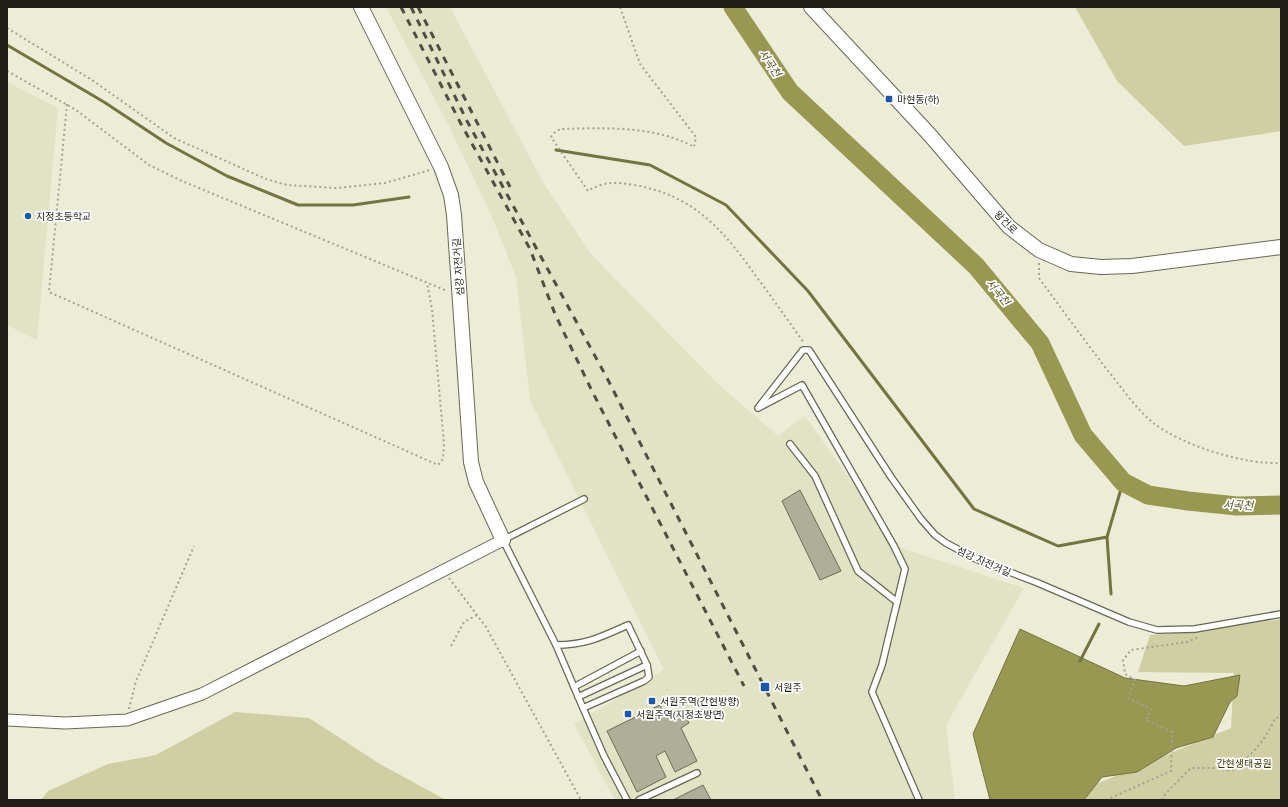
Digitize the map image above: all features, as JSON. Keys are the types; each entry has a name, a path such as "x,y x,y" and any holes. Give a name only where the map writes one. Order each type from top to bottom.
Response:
{"street":[{"name":"섬강 자전거길","path":"361,7 441,167 451,195 454,215 470,462 476,482 503,540"},
{"name":"왕건로","path":"811,7 929,134 1009,227 1039,250 1071,264 1101,267 1132,266 1281,247"},
{"path":"7,720 65,723 127,720 202,694 503,540"}],"lane":[{"path":"808,350 803,350 758,408 802,385 894,546 905,569 882,665 872,692 919,800"},
{"name":"섬강 자전거길","path":"808,350 891,477 935,535 946,543 976,559 1038,583 1130,622 1157,630 1202,628 1281,614"},
{"path":"790,444 815,476 858,571 897,602"},
{"path":"584,499 503,540 556,645 604,756 627,800"},
{"path":"556,645 573,645 591,642 628,625 641,651 650,674 647,679 583,708"},
{"path":"574,687 641,651"},
{"path":"578,697 647,665"},
{"path":"639,800 697,773"}],"path":[{"path":"620,7 640,64 696,137 694,147 685,142 626,128 560,129 554,133 552,137 588,191 598,185 616,182 651,188 695,208 714,222 736,247 808,350"},
{"path":"7,28 92,80 174,138 266,179 287,185 336,188 385,183 441,167"},
{"path":"7,71 67,104 149,165 182,181 446,291 459,288"},
{"path":"67,104 49,292 438,465 443,459 444,444 432,309 427,283"},
{"path":"1039,250 1039,278 1105,368 1141,412 1153,423 1167,432 1206,449 1235,458 1281,463"},
{"path":"127,720 136,681 194,546"},
{"path":"443,570 486,627 581,800"},
{"path":"450,646 464,622 477,615"},
{"path":"1106,800 1171,771 1172,732 1146,720 1151,709 1128,698 1135,680 1125,674 1123,660 1131,650 1187,642 1204,635 1202,628"},
{"path":"1162,800 1166,793 1191,768 1212,768 1232,771 1249,758 1269,734 1275,718 1281,717"}],"shaded area":[{"path":"386,7 450,7 544,184 590,253 717,383 778,436 805,416 898,547 1024,588 946,725 955,800 615,800 574,724 664,670 530,400 516,277 492,217 448,124"},
{"name":"지정초등학교","path":"7,82 58,108 37,340 7,325"},
{"path":"1020,629 1125,678 1184,686 1240,675 1237,696 1230,702 1213,737 1176,748 1137,772 1102,777 1084,800 990,800 973,734"}],"green space":[{"path":"1075,7 1281,7 1281,131 1184,146 1117,81"},
{"name":"간현생태공원","path":"1281,619 1281,800 1086,800 1089,787 1231,728 1234,673 1138,672 1150,635 1201,631"},
{"path":"235,712 309,718 380,764 446,800 41,800 48,791 108,764 156,755"}],"building":[{"path":"800,490 841,571 820,580 782,501"},
{"path":"660,705 666,718 682,709 689,723 681,728 697,761 675,772 665,751 656,756 666,777 637,792 607,731"},
{"path":"703,785 711,800 673,800"}],"waterway":[{"name":"서곡천","path":"733,7 790,92 976,266 1040,343 1083,435 1123,482 1148,495 1188,501 1237,506 1281,505"},
{"path":"7,45 104,102 166,143 227,176 298,205 353,205 409,197"},
{"path":"556,150 650,165 726,205 808,291 974,509 1058,546 1107,537 1123,482"},
{"path":"1107,537 1111,594"},
{"path":"1080,661 1099,624"}],"railway":[{"path":"401,7 460,122 530,249 555,314 592,391 744,686"},
{"path":"411,7 467,121 607,378 822,800"},
{"path":"418,7 510,187"}],"place":[{"name":"마현동(하)","path":"889,99"},
{"name":"지정초등학교","path":"28,216"},
{"name":"서원주","path":"765,687"},
{"name":"서원주역(간현방향)","path":"652,701"},
{"name":"서원주역(지정초방면)","path":"628,714"}]}
